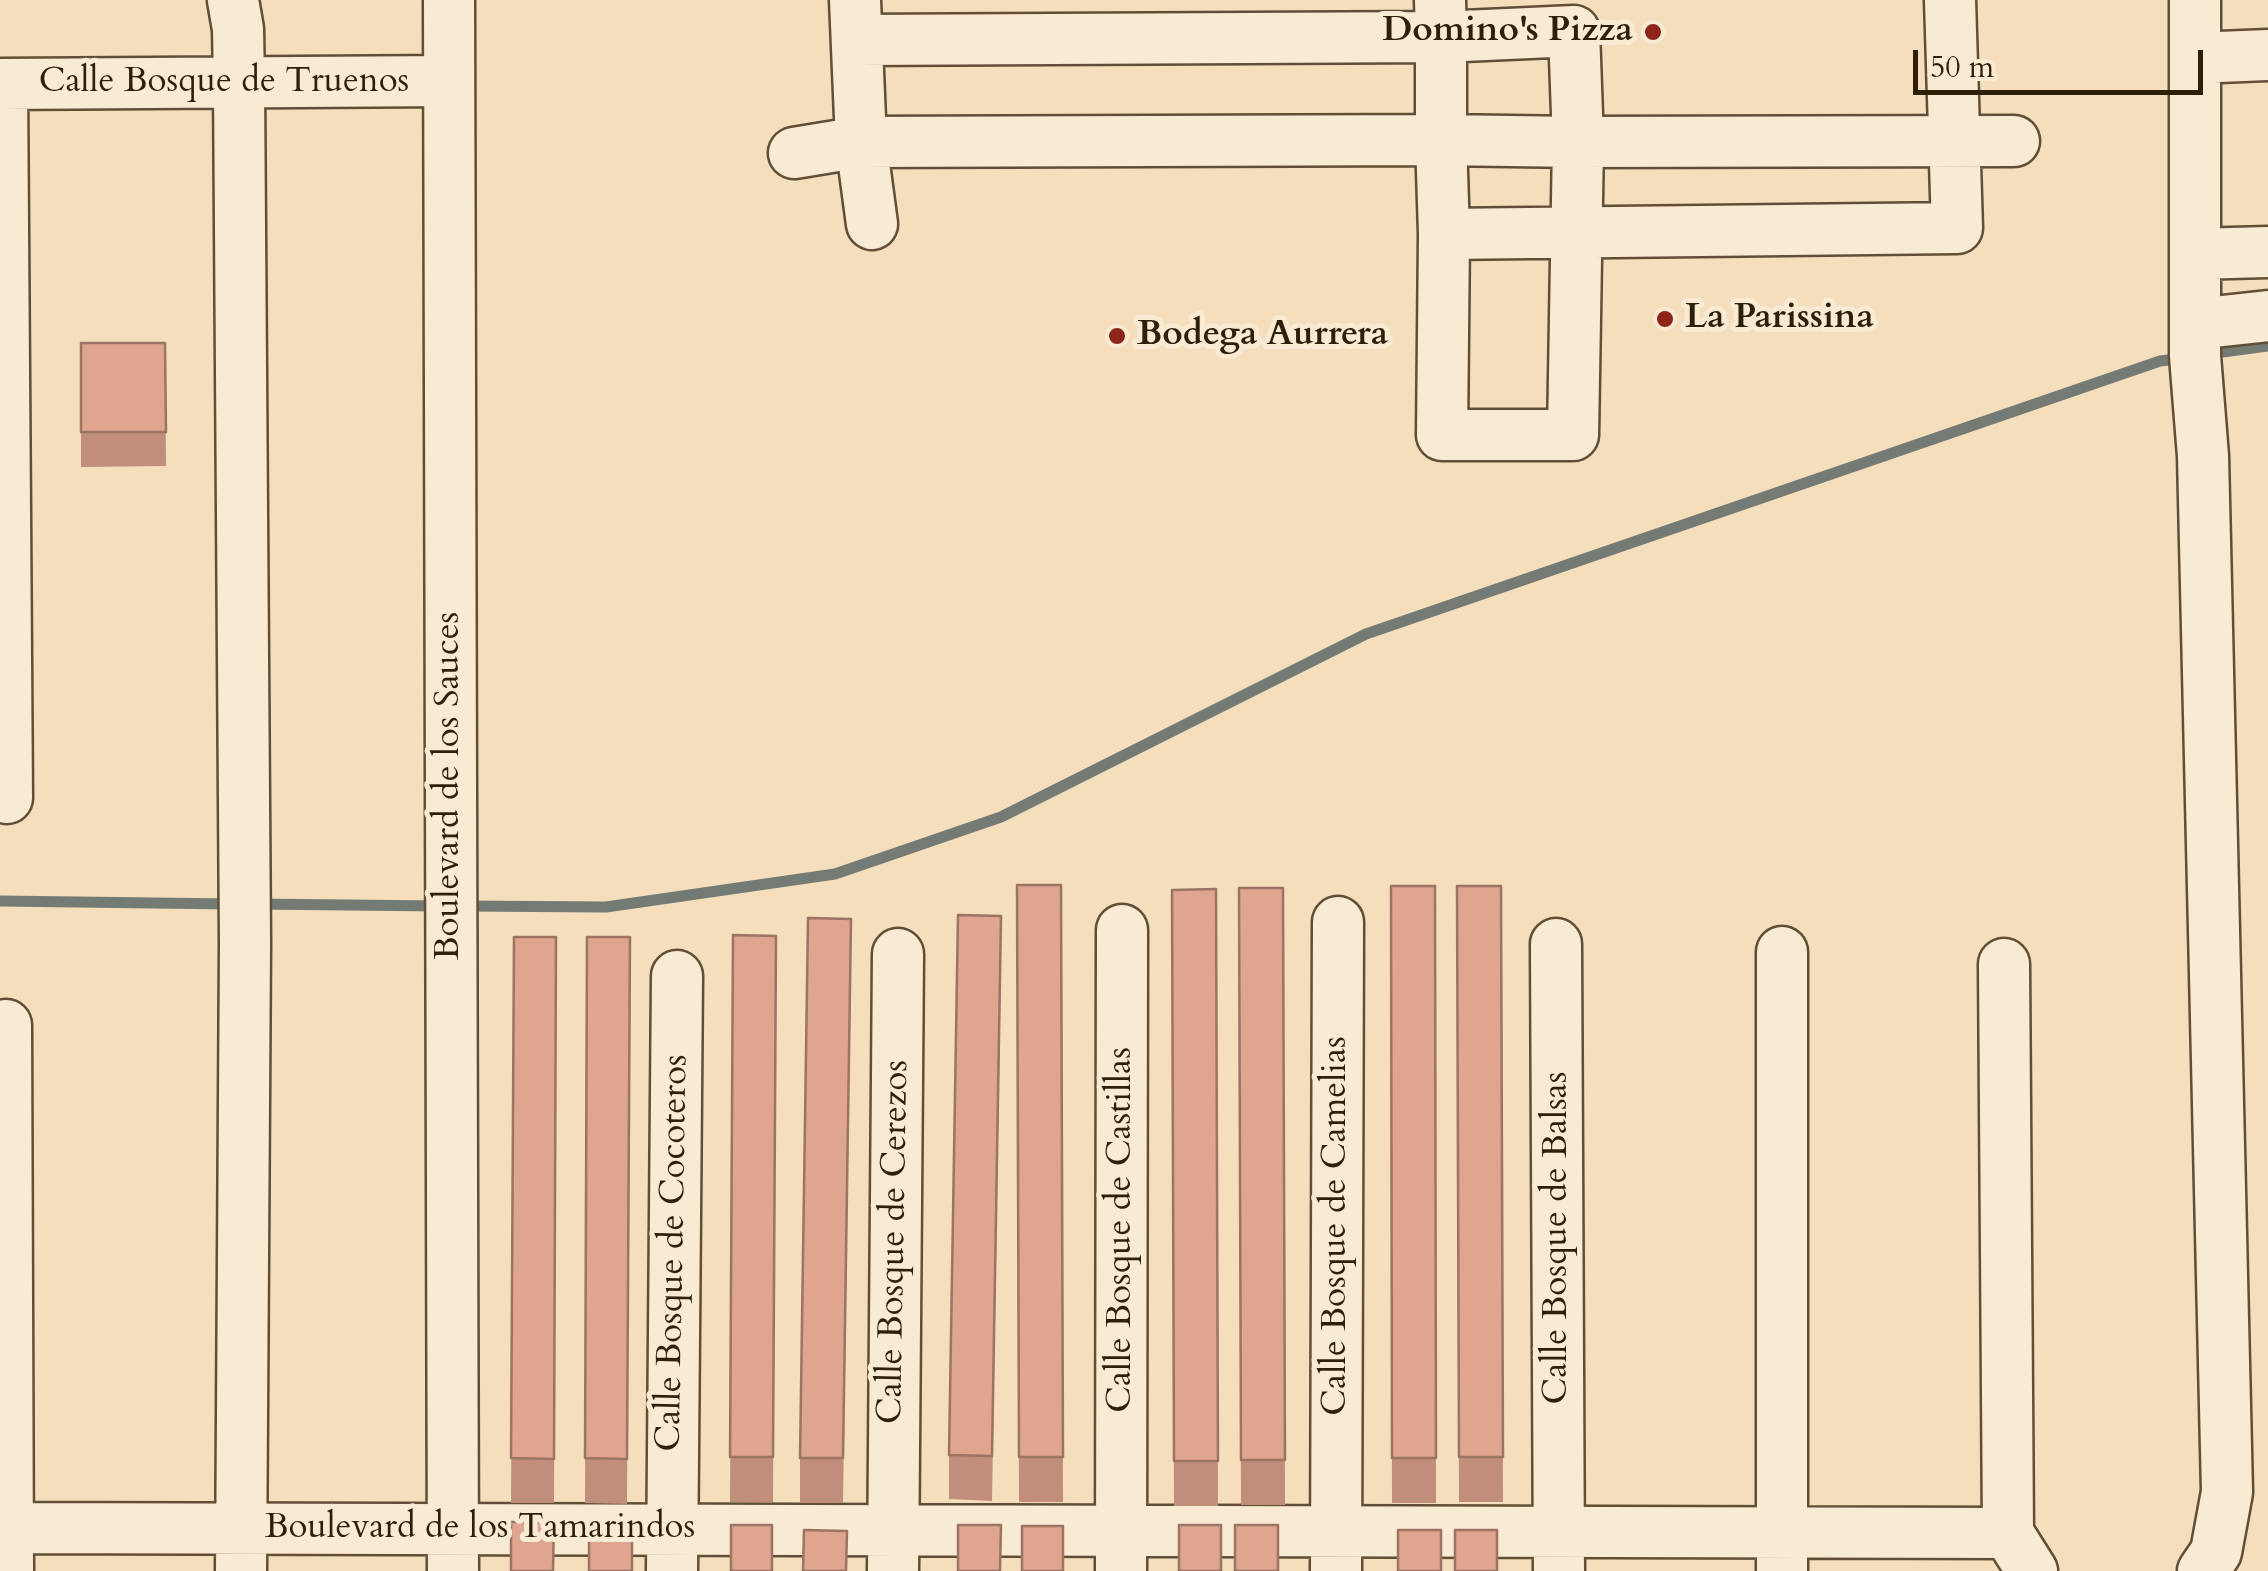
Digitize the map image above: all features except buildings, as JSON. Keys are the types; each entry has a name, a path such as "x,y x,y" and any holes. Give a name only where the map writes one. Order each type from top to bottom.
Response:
{"street":[{"path":"233,0 239,83 245,943 242,1550"},
{"name":"Boulevard de los Sauces","path":"448,0 452,1550"},
{"path":"1444,234 1957,228 1950,0"},
{"path":"2195,0 2195,340 2202,456 2227,1492 2216,1552 2203,1571"},
{"path":"872,224 861,142 857,20 1440,18 1574,31 1578,235 1574,435 1442,435 1440,18"},
{"path":"2195,58 2268,55"},
{"name":"Calle Bosque de Truenos","path":"1,84 448,81"},
{"path":"1,84 7,798"},
{"path":"794,153 861,142 2014,142"},
{"path":"2194,254 2268,252"},
{"path":"2195,340 2268,316"},
{"name":"Calle Bosque de Camelias","path":"1337,1550 1338,922"},
{"name":"Calle Bosque de Castillas","path":"1122,930 1122,1550"},
{"name":"Calle Bosque de Balsas","path":"1556,944 1559,1551"},
{"path":"1782,952 1782,1551"},
{"name":"Calle Bosque de Cerezos","path":"892,1550 898,954"},
{"path":"2004,964 2020,1552"},
{"name":"Calle Bosque de Cocoteros","path":"672,1550 676,976"},
{"path":"5,1542 6,1025"},
{"name":"Boulevard de los Tamarindos","path":"5,1542 242,1550 2020,1552"}],"waterway":[{"path":"2208,354 2268,346"},
{"path":"464,906 606,907 835,874 1001,817 1366,634 2160,361 2185,358"},
{"path":"0,901 231,904"},
{"path":"254,904 441,906"}],"place":[{"name":"Domino's Pizza","path":"1653,32"},
{"name":"La Parissina","path":"1665,319"},
{"name":"Bodega Aurrera","path":"1117,336"}]}
